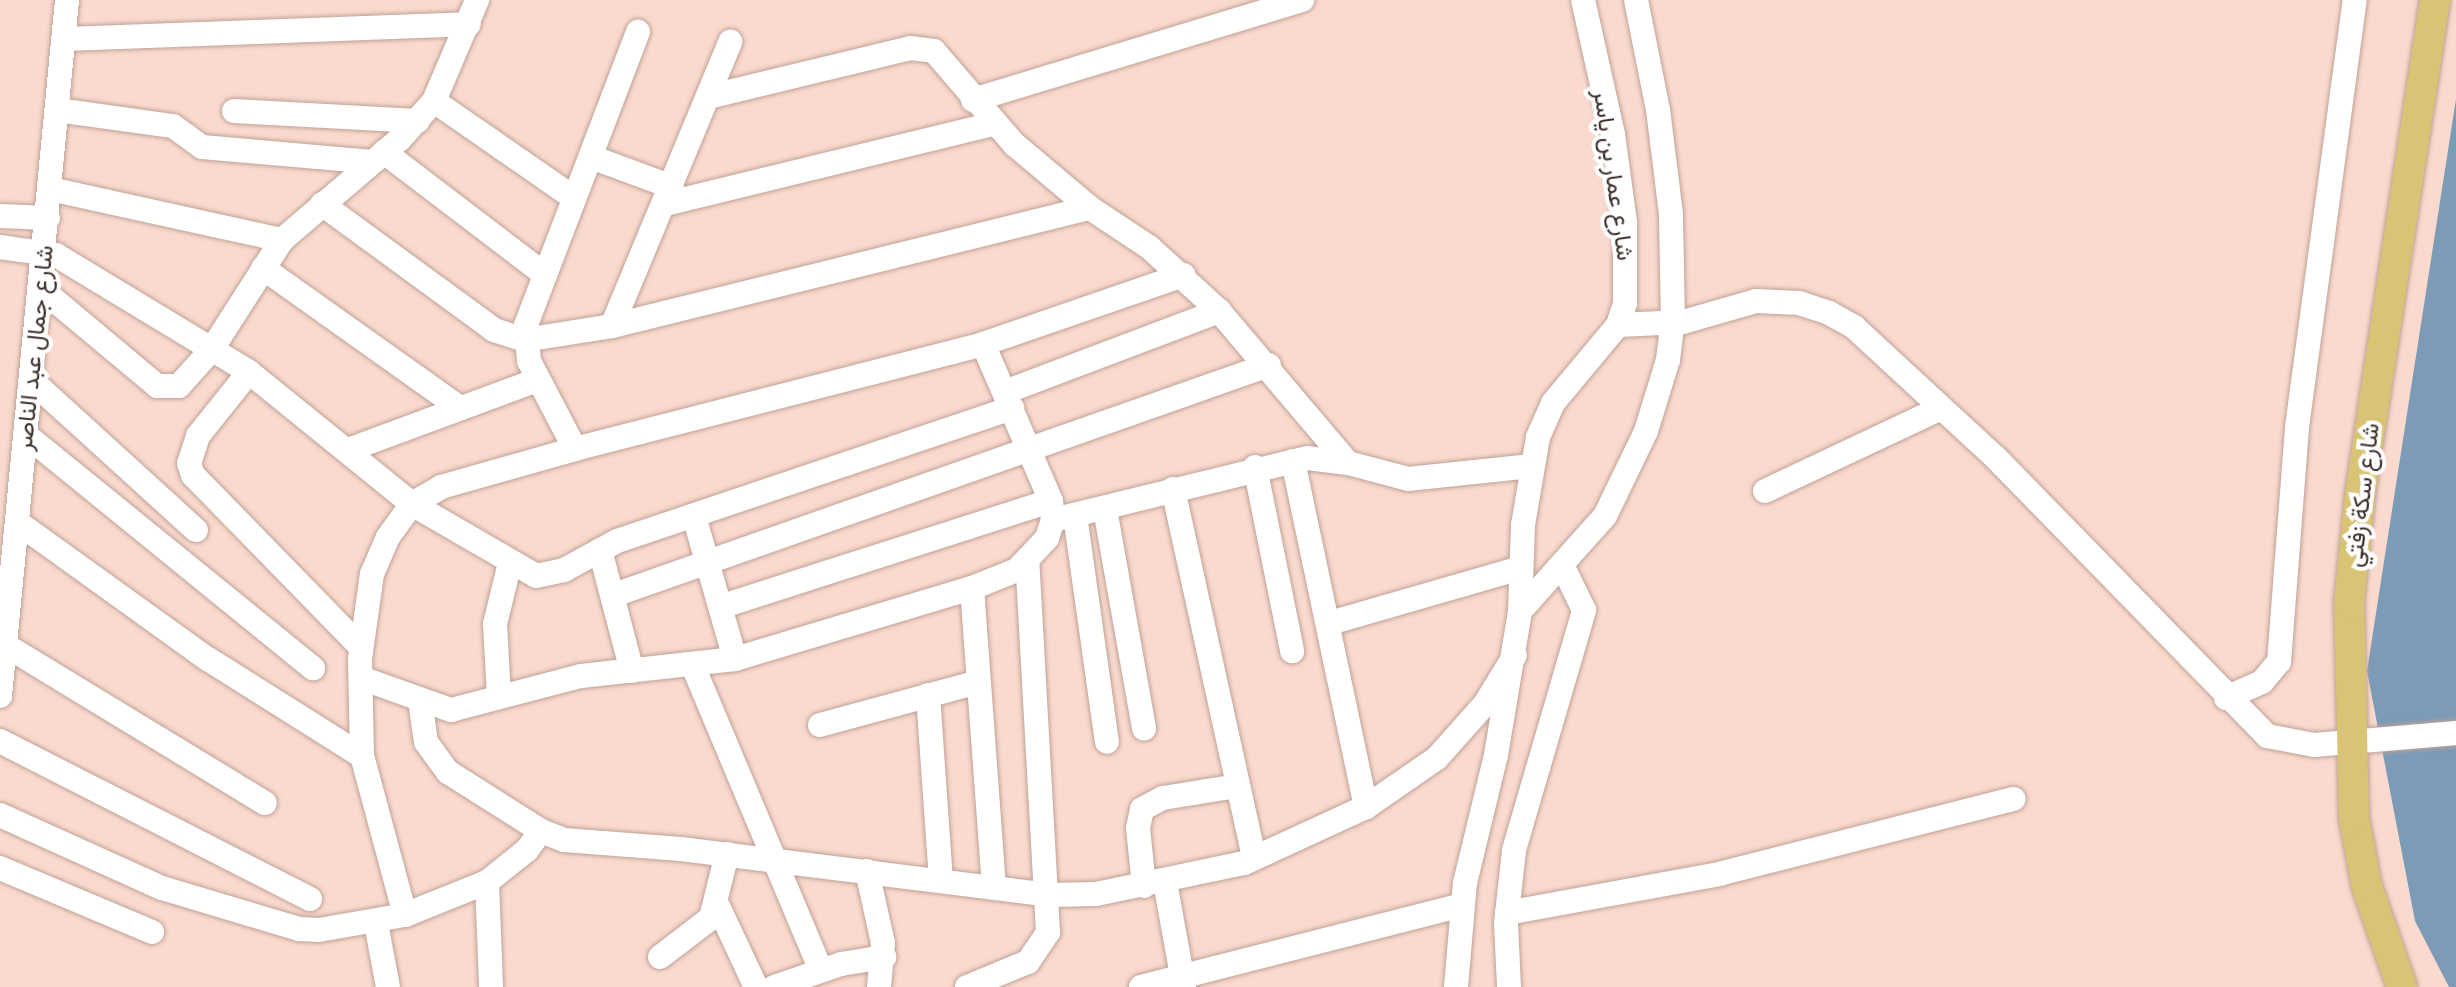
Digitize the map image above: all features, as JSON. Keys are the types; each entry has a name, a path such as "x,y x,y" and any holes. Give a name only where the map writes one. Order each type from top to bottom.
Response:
{"main road":[{"name":"شارع سكة زفتي","path":"2402,987 2362,867 2360,742 2349,603 2360,495 2435,0"}],"street":[{"name":"شارع جمال عبد الناصر","path":"0,696 40,288 37,250 40,218 50,189 67,0"},
{"path":"40,288 163,390 179,386 212,349 282,240 418,121 434,101 477,0"},
{"path":"973,100 1302,0"},
{"name":"شارع عمار بن ياسر","path":"1456,987 1462,905 1515,655 1531,466 1553,403 1628,324 1625,222 1613,134 1583,0"},
{"name":"شارع عمار بن ياسر","path":"1520,611 1563,567 1605,516 1633,460 1668,360 1666,162 1636,0"},
{"path":"2226,698 2262,682 2279,662 2297,427 2355,0"},
{"path":"64,39 469,24"},
{"path":"575,449 537,380 524,340 543,273 638,32"},
{"path":"612,326 730,42"},
{"path":"708,97 910,48 934,51 945,59 993,124 1090,208 1183,275 1269,365 1348,463"},
{"path":"434,101 574,198"},
{"path":"57,110 173,126 202,147 378,157 543,273"},
{"path":"234,111 418,121"},
{"path":"591,157 668,196 993,124"},
{"path":"50,189 282,240"},
{"path":"322,204 494,330 524,340 612,326 1090,208"},
{"path":"0,216 40,218"},
{"path":"0,247 37,250 212,349 249,372 412,504 536,576 564,570 600,550 1008,400 1219,311"},
{"path":"263,268 460,408"},
{"path":"405,915 362,756 361,647 372,574 388,537 412,504 441,487 575,449 983,344 1183,275"},
{"path":"1628,324 1669,322 1756,301 1814,307 1854,327 1941,408 2050,512 2226,698 2276,741 2360,742 2456,733"},
{"path":"983,344 1060,512 1107,742"},
{"path":"614,595 709,559 1031,452 1269,365"},
{"path":"249,372 198,436 189,463 193,475 361,647"},
{"path":"31,380 196,530"},
{"path":"348,450 537,380"},
{"path":"1765,491 1941,408"},
{"path":"26,435 313,668"},
{"path":"723,606 1060,512 1105,509 1255,467 1293,461 1348,463 1408,479 1531,466"},
{"path":"1293,461 1330,623 1366,807"},
{"path":"1255,467 1292,651"},
{"path":"1173,489 1254,858"},
{"path":"1105,509 1144,729"},
{"path":"361,678 451,710 548,682 735,659 972,588 1027,562 1060,512"},
{"path":"694,516 723,606 735,659"},
{"path":"17,522 208,659 362,756"},
{"path":"600,550 632,671"},
{"path":"967,987 1038,954 1048,932 1049,895 1027,562"},
{"path":"499,697 495,624 510,563"},
{"path":"1509,987 1507,913 1514,850 1584,610 1563,567"},
{"path":"1330,623 1520,568"},
{"path":"972,588 994,888"},
{"path":"5,645 265,803"},
{"path":"420,700 426,742 448,772 541,831 564,840 727,854 1049,895 1155,884 1254,858 1366,807 1437,758 1485,704 1515,655"},
{"path":"693,666 772,862 821,970"},
{"path":"820,725 978,682"},
{"path":"928,695 941,881"},
{"path":"0,741 310,899"},
{"path":"1183,981 1138,828 1142,809 1163,798 1237,786"},
{"path":"1507,913 1719,874 2014,799"},
{"path":"0,815 162,888 299,929 376,923 405,915 487,882 527,850 541,831"},
{"path":"660,957 699,929 718,906 727,854"},
{"path":"0,868 152,932"},
{"path":"867,871 884,957 879,987"},
{"path":"487,882 487,986"},
{"path":"1141,987 1183,981 1462,905"},
{"path":"718,906 756,987"},
{"path":"376,923 388,987"},
{"path":"774,987 821,970 884,957"}],"water":[{"path":"2456,99 2456,987 2449,987 2415,921 2367,671"}]}
